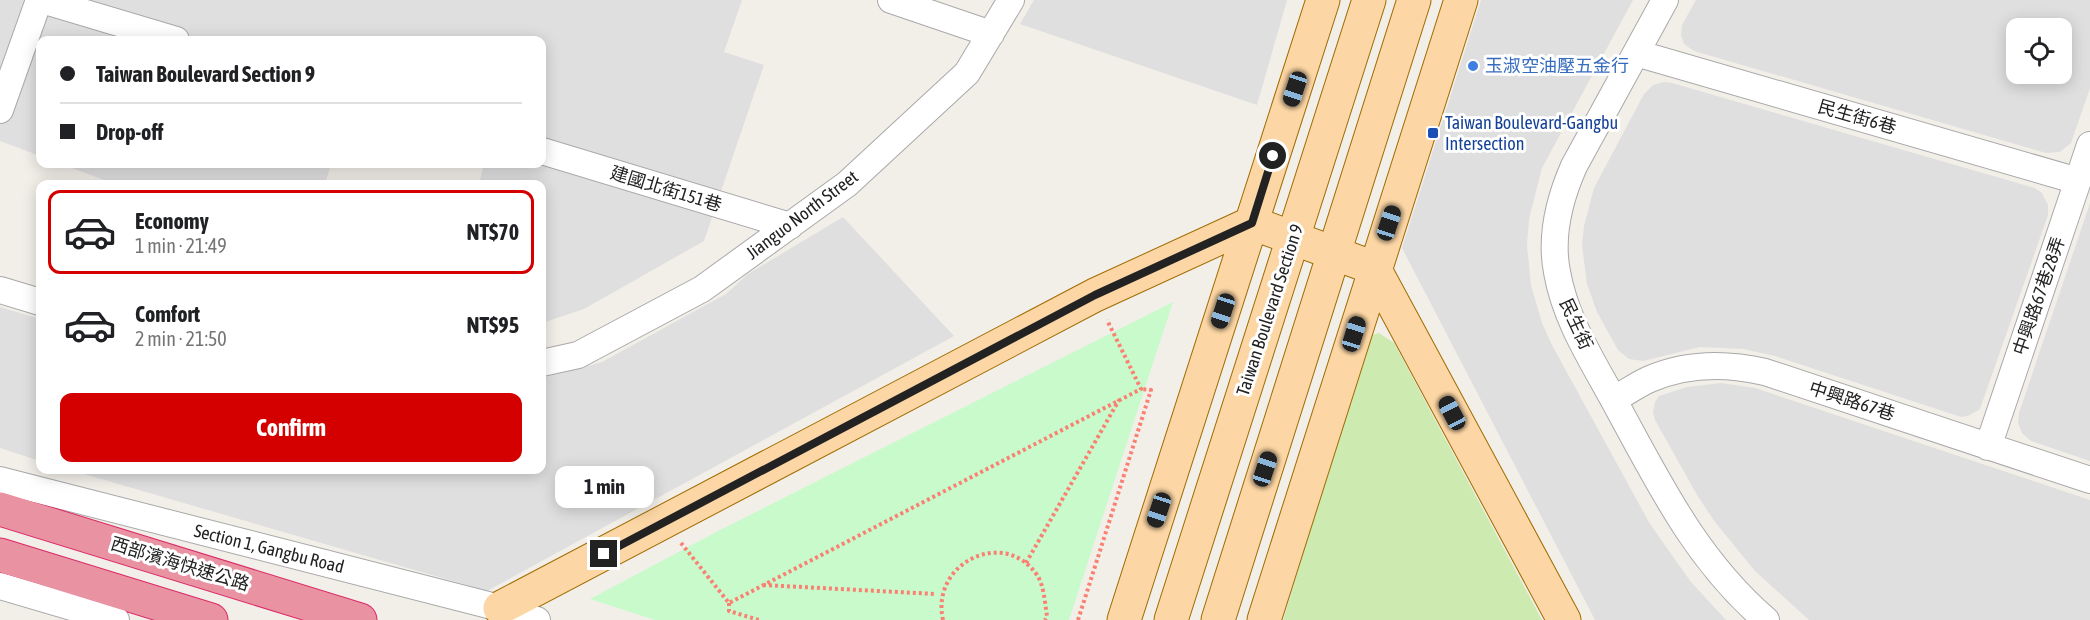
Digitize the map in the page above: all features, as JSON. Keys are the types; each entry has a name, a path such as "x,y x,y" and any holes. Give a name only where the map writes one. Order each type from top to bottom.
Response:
{"highway":[{"name":"西部濱海快速公路","path":"0,509 360,620"},
{"path":"0,555 210,620"}],"main road":[{"path":"1124,620 1323,0"},
{"name":"Taiwan Boulevard Section 9","path":"1171,620 1369,0"},
{"path":"1218,620 1414,0"},
{"path":"1264,620 1461,0"},
{"path":"500,608 1095,295 1252,223 1374,268 1564,620"}],"street":[{"path":"0,110 41,0 162,36"},
{"path":"891,0 991,34"},
{"name":"Jianguo North Street","path":"546,362 579,355 702,288 847,184 967,73 1011,0"},
{"name":"民生街","path":"1665,0 1574,166 1559,205 1556,225 1556,270 1569,317 1673,510 1692,538 1735,590 1766,620"},
{"name":"民生街6巷","path":"1636,53 2078,181"},
{"name":"中興路67巷28弄","path":"1988,447 2090,145"},
{"name":"建國北街151巷","path":"546,152 790,226"},
{"path":"0,291 36,301"},
{"name":"中興路67巷","path":"1614,399 1651,379 1683,369 1702,366 1741,367 1765,372 2090,480"},
{"name":"Section 1, Gangbu Road","path":"0,480 500,608 537,620"},
{"path":"0,586 116,620"}],"path":[{"path":"1095,295 1141,389"},
{"path":"729,603 1119,400 1141,389 1151,390 1078,620"},
{"path":"1026,563 1119,400"},
{"path":"664,522 729,603 729,611 759,620"},
{"path":"943,620 941,609 943,591 952,573 965,561 982,554 1010,555 1026,563 1039,577 1047,616 1045,620"},
{"path":"762,585 936,594"}],"shaded area":[{"path":"0,0 742,0 724,52 764,65 704,241 584,309 546,322 546,180 480,180 483,168 546,168 546,36 36,36 36,154 0,141"},
{"path":"1034,0 1287,0 1257,105 1020,24"},
{"path":"1481,0 1633,0 1542,168 1529,219 1527,245 1531,285 1542,323 1553,347 1650,524 1691,582 1726,620 1595,620 1402,248"},
{"path":"1696,0 2090,0 2090,88 2071,143 2060,152 2046,153 1694,51 1684,44 1681,35 1682,25"},
{"path":"1664,82 2035,188 2042,193 2048,205 2048,215 1980,409 1961,417 1775,356 1743,349 1700,347 1643,361 1629,359 1618,350 1597,312 1587,284 1582,245 1584,226 1594,188 1644,94 1653,85"},
{"path":"72,168 330,168 326,180 104,180"},
{"path":"2090,203 2090,461 2031,441 2022,433 2018,423 2019,413"},
{"path":"843,217 954,336 487,591 84,474 546,474 546,377 602,362 726,294 748,274"},
{"path":"0,307 36,318 36,460 0,448"},
{"path":"1721,383 1755,388 2090,500 2090,620 1809,620 1755,571 1715,522 1697,495 1655,420 1653,413 1659,396 1687,387"}],"green space":[{"path":"1173,302 1069,620 655,620 590,599 720,530"},
{"path":"1379,333 1394,343 1542,620 1283,620 1369,336"}],"place":[{"name":"玉淑空油壓五金行","path":"1473,66"},
{"name":"Taiwan Boulevard-Gangbu Intersection","path":"1433,133"}],"route":[{"path":"604,554 1095,295 1252,223 1273,156"}]}
